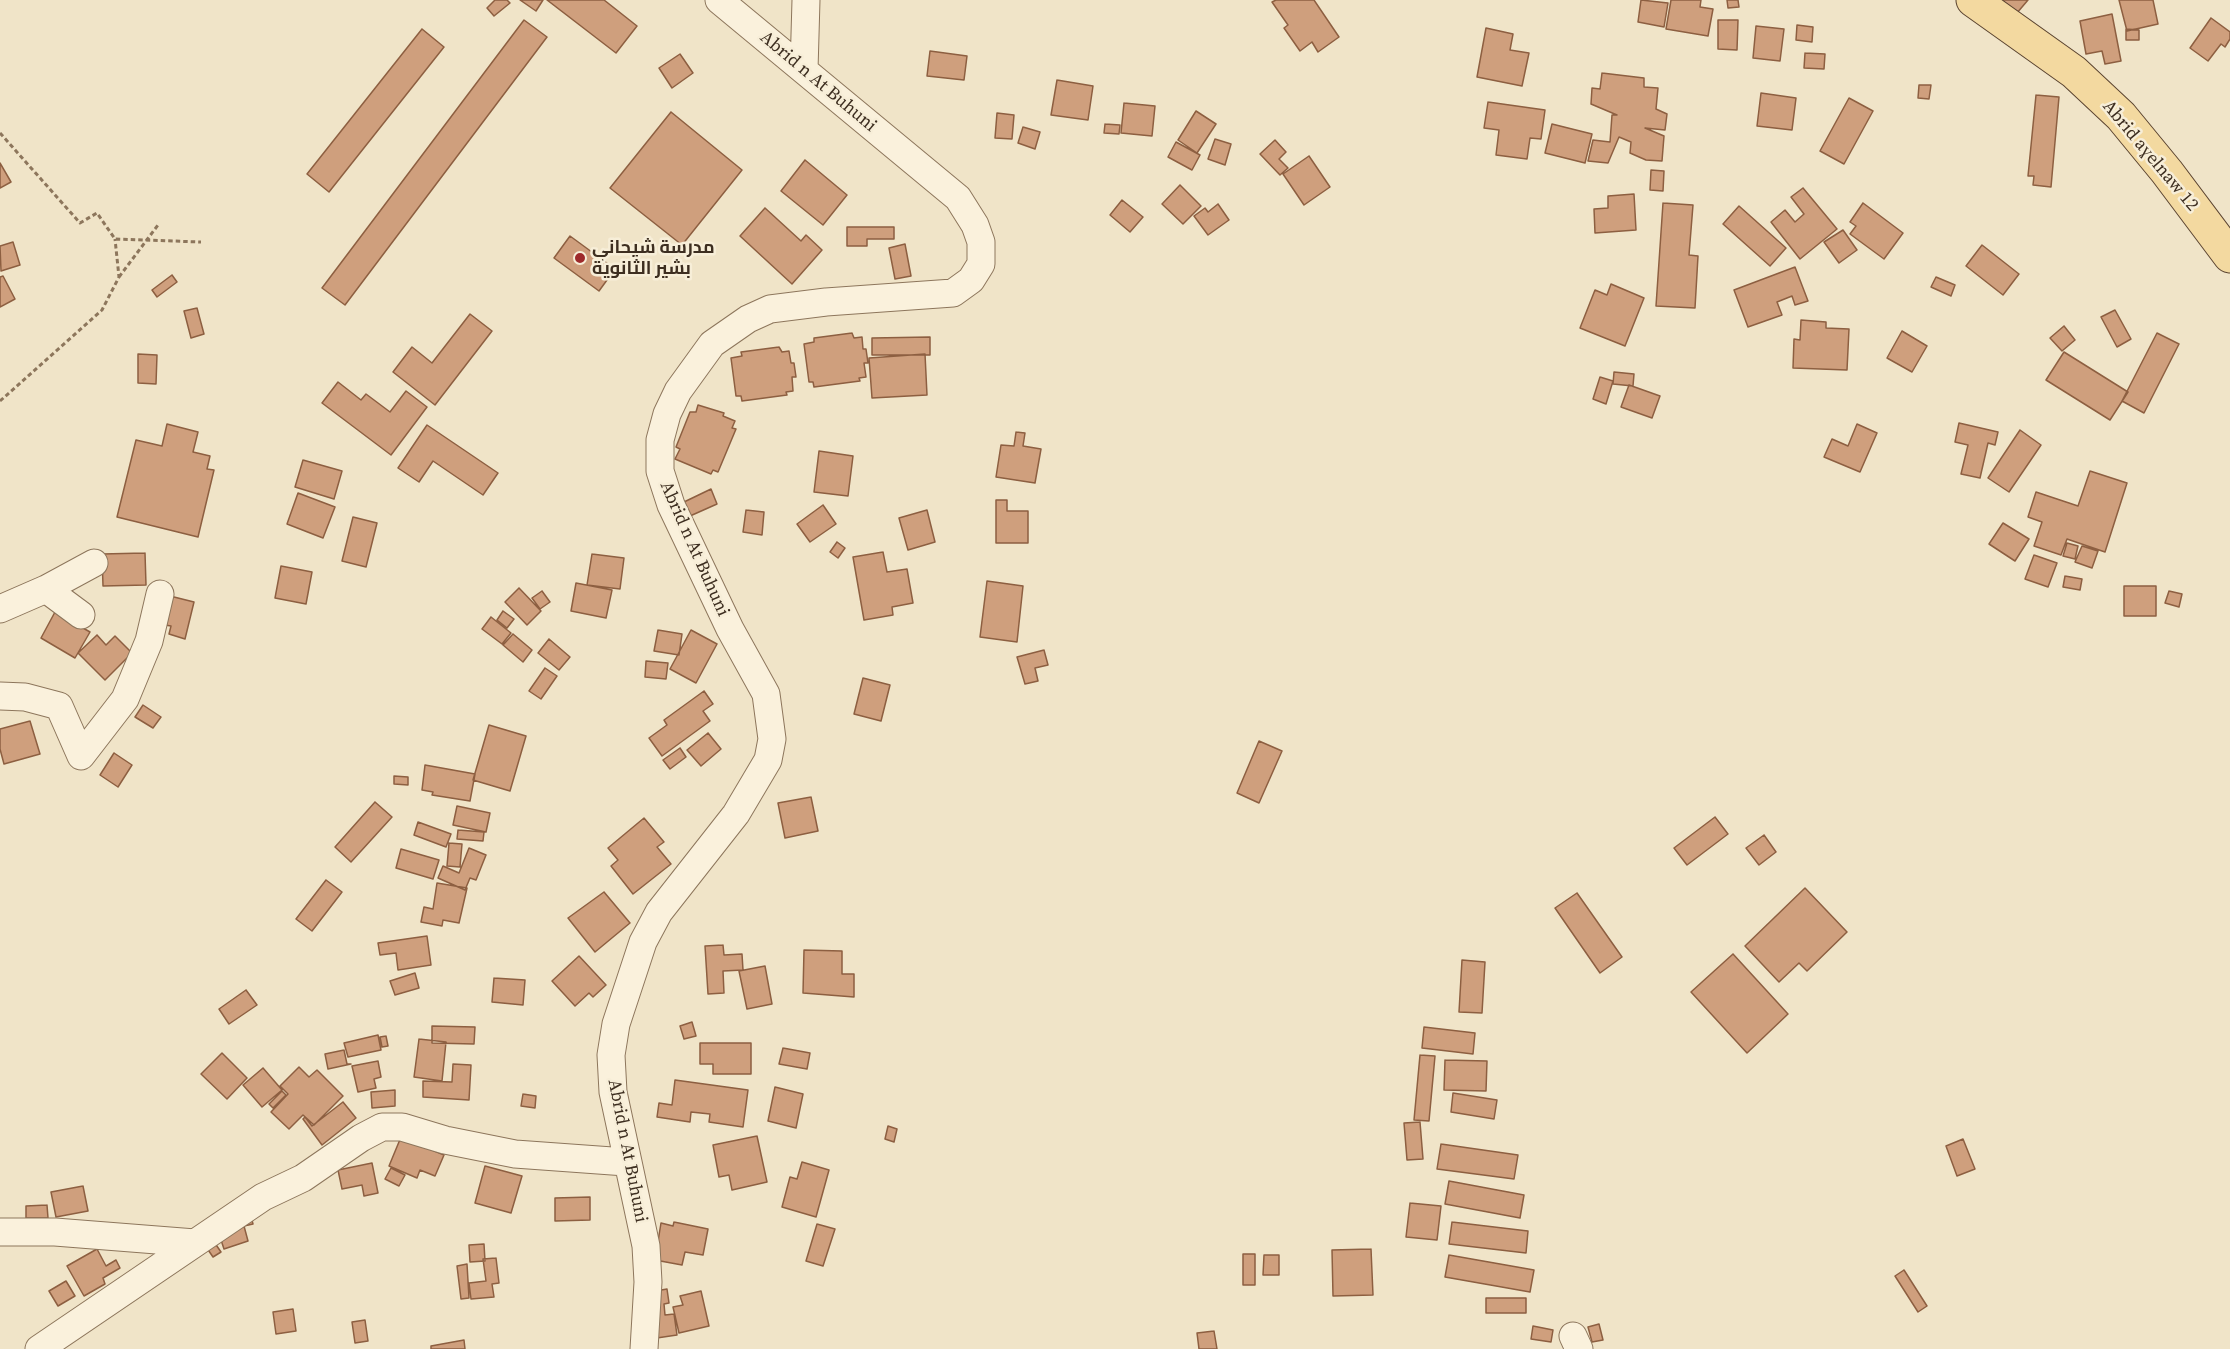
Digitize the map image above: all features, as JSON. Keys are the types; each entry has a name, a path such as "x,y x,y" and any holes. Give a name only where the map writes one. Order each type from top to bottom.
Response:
{"main road":[{"name":"Abrid aɣelnaw 12","path":"1973,0 2074,72 2121,116 2167,172 2230,256"}],"street":[{"name":"Abrid n At Buhuni","path":"644,1349 648,1282 646,1246 612,1092 611,1055 616,1024 643,942 659,912 675,888 719,838 757,781 768,760 772,739 766,694 730,629 671,505 660,471 660,440 667,414 678,391 712,344 748,319 770,309 953,292 971,280 981,264 981,242 975,225 958,198 719,0"},
{"path":"804,70 806,0"},
{"path":"0,609 46,589 94,563"},
{"path":"46,589 81,615"},
{"path":"0,696 25,697 59,706 81,756 124,699 149,641 160,594"},
{"path":"39,1349 263,1197 303,1178 361,1138 382,1127 402,1127 445,1140 515,1154 561,1160 626,1162"},
{"path":"0,1232 55,1232 195,1243"}],"path":[{"path":"0,133 80,224 97,213 115,239 119,277"},
{"path":"0,401 102,310 119,277 158,225"},
{"path":"115,239 201,242"}],"building":[{"path":"495,0 507,0 510,3 494,16 487,8"},
{"path":"520,0 543,0 536,11"},
{"path":"547,0 604,0 637,26 616,53"},
{"path":"1276,0 1314,0 1339,37 1318,52 1312,42 1300,51 1284,28 1288,25 1272,2"},
{"path":"1641,0 1668,3 1664,27 1638,22"},
{"path":"1671,0 1701,0 1700,7 1713,9 1708,36 1666,29"},
{"path":"1727,0 1738,0 1739,7 1728,8"},
{"path":"1991,0 2028,0 2011,20"},
{"path":"2119,0 2153,0 2158,24 2127,31"},
{"path":"2112,14 2121,61 2105,64 2102,51 2086,54 2080,21"},
{"path":"2211,18 2230,32 2230,39 2225,47 2221,44 2208,61 2190,48"},
{"path":"524,20 547,37 345,305 322,288"},
{"path":"1718,20 1738,20 1737,50 1718,49"},
{"path":"1797,25 1813,27 1812,42 1796,40"},
{"path":"1756,26 1784,29 1780,61 1753,58"},
{"path":"1486,28 1513,34 1510,50 1529,53 1522,86 1477,77"},
{"path":"422,29 444,47 329,192 307,174"},
{"path":"2126,29 2139,30 2139,40 2126,40"},
{"path":"930,51 967,56 964,80 927,76"},
{"path":"1805,53 1825,54 1824,69 1804,68"},
{"path":"680,54 693,73 672,88 659,68"},
{"path":"1602,73 1644,78 1644,87 1658,88 1656,109 1667,114 1665,130 1645,128 1664,136 1662,161 1646,160 1630,153 1631,142 1619,137 1608,163 1588,161 1593,140 1610,142 1612,115 1617,115 1591,104 1592,88 1600,89"},
{"path":"1057,80 1093,86 1088,120 1051,115"},
{"path":"1919,85 1931,85 1929,99 1918,98"},
{"path":"1761,93 1796,98 1792,130 1757,126"},
{"path":"2036,95 2059,97 2051,187 2033,185 2034,176 2028,176"},
{"path":"1849,98 1873,111 1844,164 1820,151"},
{"path":"1488,102 1545,110 1541,139 1530,138 1527,159 1496,155 1499,130 1484,128"},
{"path":"1124,103 1155,106 1152,136 1121,133"},
{"path":"1196,111 1216,124 1197,153 1178,140"},
{"path":"671,112 742,170 682,245 610,188"},
{"path":"997,113 1014,115 1012,139 995,138"},
{"path":"1105,124 1120,125 1119,134 1104,133"},
{"path":"1552,124 1592,134 1585,163 1545,153"},
{"path":"1023,127 1040,132 1035,149 1018,143"},
{"path":"1215,139 1231,144 1225,165 1208,159"},
{"path":"1275,140 1286,152 1279,159 1288,168 1280,175 1260,154"},
{"path":"1176,142 1200,155 1192,170 1168,157"},
{"path":"1309,156 1330,187 1304,205 1283,174"},
{"path":"805,160 847,195 823,225 781,191"},
{"path":"0,163 11,182 0,188"},
{"path":"1651,170 1664,171 1663,191 1650,190"},
{"path":"1180,185 1201,206 1183,224 1162,204"},
{"path":"1803,188 1837,229 1800,259 1771,222 1785,210 1795,222 1804,214 1791,197"},
{"path":"1634,194 1636,230 1595,233 1594,209 1608,208 1608,196"},
{"path":"1122,200 1143,217 1130,232 1110,215"},
{"path":"1663,203 1693,205 1689,255 1698,256 1695,308 1656,306"},
{"path":"1863,203 1903,233 1884,259 1850,234 1856,226 1850,222"},
{"path":"1218,204 1229,220 1208,235 1194,216 1205,208 1208,212"},
{"path":"1739,206 1786,248 1770,266 1723,224"},
{"path":"765,208 801,241 806,235 822,250 792,284 740,236"},
{"path":"847,227 894,227 894,239 867,239 867,246 847,246"},
{"path":"1843,230 1857,250 1839,263 1824,242"},
{"path":"570,236 615,269 599,291 554,258"},
{"path":"13,242 20,265 1,271 0,246"},
{"path":"905,244 911,276 895,279 889,248"},
{"path":"1982,245 2019,274 2003,295 1966,266"},
{"path":"1795,267 1808,301 1795,305 1792,296 1777,302 1782,315 1748,327 1734,290"},
{"path":"172,275 177,282 157,297 152,290"},
{"path":"3,276 15,299 0,307 0,277"},
{"path":"1936,277 1955,285 1951,296 1931,287"},
{"path":"1611,284 1644,298 1625,346 1580,328 1595,290 1607,295"},
{"path":"197,308 204,334 191,338 184,311"},
{"path":"2115,310 2131,339 2117,347 2101,317"},
{"path":"470,314 492,331 435,405 393,372 412,347 432,363"},
{"path":"1801,320 1826,322 1826,328 1849,329 1847,370 1793,368 1794,339 1800,340"},
{"path":"2064,326 2075,340 2062,351 2050,338"},
{"path":"1902,331 1927,346 1912,372 1887,358"},
{"path":"852,333 854,338 862,337 863,349 866,349 868,363 864,363 866,377 859,378 860,381 814,387 813,382 809,382 804,344 814,342 814,338"},
{"path":"2157,333 2179,344 2144,413 2122,401"},
{"path":"930,337 930,355 872,355 872,338"},
{"path":"779,347 782,352 789,351 791,363 794,363 796,377 792,377 793,391 786,392 787,395 742,401 741,396 736,396 731,358 742,356 741,352"},
{"path":"2064,352 2128,392 2110,420 2046,380"},
{"path":"138,354 157,355 156,384 138,383"},
{"path":"925,354 927,395 872,398 869,358"},
{"path":"1614,372 1634,374 1633,386 1613,384"},
{"path":"1600,377 1613,381 1606,404 1593,399"},
{"path":"338,382 361,400 366,394 390,412 406,391 427,407 391,455 322,403"},
{"path":"1629,385 1660,396 1652,418 1621,407"},
{"path":"698,405 724,413 723,416 735,421 732,428 736,429 718,472 713,470 711,474 675,459 680,449 676,447 690,412 696,412"},
{"path":"1959,423 1998,432 1995,445 1988,443 1980,478 1961,474 1968,445 1955,442"},
{"path":"167,424 198,432 193,452 210,456 207,469 214,470 198,537 117,517 136,440 162,446"},
{"path":"1857,424 1877,433 1860,472 1824,457 1832,439 1848,446"},
{"path":"427,425 498,473 483,495 433,461 419,482 398,468"},
{"path":"2020,430 2041,445 2009,492 1988,478"},
{"path":"1016,432 1025,433 1023,446 1041,449 1035,483 996,477 1001,445 1014,446"},
{"path":"819,451 853,456 848,496 814,492"},
{"path":"303,460 342,471 334,499 295,487"},
{"path":"2090,471 2127,483 2105,552 2067,539 2061,555 2034,546 2042,522 2028,517 2036,492 2078,506"},
{"path":"711,489 717,504 690,516 684,502"},
{"path":"298,493 335,507 323,538 287,524"},
{"path":"996,500 1007,500 1007,511 1028,511 1028,543 996,543"},
{"path":"823,505 836,524 810,542 797,524"},
{"path":"746,510 764,512 762,535 743,532"},
{"path":"927,510 935,542 908,550 899,518"},
{"path":"353,517 377,523 366,567 342,561"},
{"path":"2003,523 2029,539 2015,561 1989,544"},
{"path":"837,542 845,548 838,558 830,552"},
{"path":"2067,543 2078,546 2075,559 2063,556"},
{"path":"2082,546 2098,551 2092,568 2075,562"},
{"path":"883,552 887,572 907,569 913,603 892,607 893,615 864,620 853,557"},
{"path":"145,553 146,585 103,586 102,554"},
{"path":"592,554 624,558 620,589 587,585"},
{"path":"2034,555 2057,563 2048,587 2025,579"},
{"path":"281,566 312,572 306,604 275,598"},
{"path":"2065,576 2082,579 2080,590 2063,587"},
{"path":"987,581 1023,586 1017,642 980,637"},
{"path":"576,583 612,590 606,618 571,611"},
{"path":"2124,586 2156,586 2156,616 2124,616"},
{"path":"519,588 541,611 527,625 505,602"},
{"path":"542,591 550,602 540,609 532,598"},
{"path":"2169,591 2182,594 2179,607 2165,603"},
{"path":"166,595 194,602 185,639 169,634 171,626 159,624"},
{"path":"503,611 514,619 507,628 497,620"},
{"path":"55,612 90,632 75,658 41,638"},
{"path":"491,617 511,633 502,644 482,629"},
{"path":"658,630 682,634 679,655 654,651"},
{"path":"691,630 717,644 696,683 670,669"},
{"path":"513,634 532,650 523,662 503,645"},
{"path":"97,635 106,645 115,636 132,653 105,680 78,653"},
{"path":"549,639 570,657 559,670 538,653"},
{"path":"1044,650 1048,665 1035,668 1038,681 1025,684 1017,657"},
{"path":"646,661 668,663 666,679 645,677"},
{"path":"545,668 557,676 541,699 529,691"},
{"path":"863,678 890,685 881,721 854,714"},
{"path":"704,691 713,704 703,711 710,721 662,756 649,738 667,725 664,720"},
{"path":"143,705 161,717 153,728 135,717"},
{"path":"30,721 40,754 4,764 0,749 0,729"},
{"path":"489,725 526,736 510,791 473,780"},
{"path":"708,733 721,749 701,766 687,750"},
{"path":"1259,741 1282,751 1259,803 1237,793"},
{"path":"680,748 686,757 670,769 663,760"},
{"path":"114,753 132,765 118,787 100,775"},
{"path":"425,765 475,774 470,801 432,795 433,792 422,790"},
{"path":"394,776 408,777 408,785 394,784"},
{"path":"811,797 818,831 785,838 778,803"},
{"path":"375,802 392,817 351,862 335,847"},
{"path":"457,806 490,813 486,832 453,825"},
{"path":"1715,817 1728,834 1687,865 1674,848"},
{"path":"644,818 664,842 657,847 671,864 633,894 611,866 618,860 608,848"},
{"path":"418,822 451,834 446,847 414,835"},
{"path":"458,830 484,832 483,841 457,839"},
{"path":"1764,835 1776,852 1759,865 1746,848"},
{"path":"449,843 462,844 460,867 447,866"},
{"path":"469,848 486,855 476,880 470,878 465,890 438,878 443,866 459,873"},
{"path":"401,849 439,860 433,879 396,868"},
{"path":"326,880 342,892 312,931 296,919"},
{"path":"437,883 467,888 459,923 443,920 442,926 421,922 424,907 433,909"},
{"path":"1805,888 1847,932 1807,971 1799,963 1779,982 1745,946"},
{"path":"604,892 630,923 595,952 568,918"},
{"path":"1577,893 1622,957 1600,973 1555,908"},
{"path":"427,936 431,965 398,970 396,953 380,955 378,943"},
{"path":"723,945 724,955 742,954 743,970 723,971 724,993 708,994 705,946"},
{"path":"804,950 842,951 842,974 854,974 854,997 803,993"},
{"path":"1733,954 1788,1014 1747,1053 1691,992"},
{"path":"579,956 606,985 593,997 589,993 575,1006 552,981"},
{"path":"1462,960 1485,962 1482,1013 1459,1012"},
{"path":"765,966 772,1004 747,1009 739,971"},
{"path":"415,973 419,988 395,995 390,981"},
{"path":"494,978 525,980 523,1005 492,1002"},
{"path":"246,990 257,1005 229,1024 219,1009"},
{"path":"692,1022 696,1036 684,1039 680,1026"},
{"path":"432,1026 475,1027 474,1044 432,1043"},
{"path":"1424,1027 1475,1033 1473,1054 1422,1048"},
{"path":"378,1035 381,1050 348,1057 344,1043"},
{"path":"386,1036 388,1046 382,1047 380,1037"},
{"path":"419,1039 446,1042 442,1081 414,1077"},
{"path":"700,1043 751,1043 751,1074 713,1074 713,1064 700,1064"},
{"path":"783,1048 810,1053 807,1069 779,1064"},
{"path":"344,1050 347,1064 351,1064 328,1069 325,1054"},
{"path":"222,1053 247,1078 227,1099 201,1074"},
{"path":"1420,1055 1435,1056 1429,1121 1414,1120"},
{"path":"1445,1060 1487,1061 1486,1091 1444,1090"},
{"path":"378,1061 381,1077 374,1079 376,1088 358,1092 352,1066"},
{"path":"453,1064 471,1065 469,1100 423,1097 423,1081 452,1082"},
{"path":"299,1067 309,1077 317,1070 343,1096 314,1125 303,1115 289,1129 271,1112 288,1094 280,1086"},
{"path":"263,1068 282,1090 262,1107 243,1085"},
{"path":"675,1080 748,1090 743,1127 709,1122 710,1114 691,1112 690,1122 657,1117 659,1103 672,1105"},
{"path":"775,1087 803,1094 796,1128 768,1121"},
{"path":"395,1090 395,1106 372,1108 371,1092"},
{"path":"282,1091 286,1095 273,1108 269,1104"},
{"path":"1453,1093 1497,1100 1494,1119 1451,1112"},
{"path":"523,1094 536,1096 535,1108 521,1106"},
{"path":"343,1102 356,1118 322,1145 303,1119 305,1117 312,1126"},
{"path":"1420,1122 1423,1159 1407,1160 1404,1123"},
{"path":"888,1126 897,1129 894,1142 885,1139"},
{"path":"757,1136 767,1182 732,1190 729,1175 719,1177 713,1145"},
{"path":"401,1137 444,1155 435,1176 420,1170 417,1178 389,1166"},
{"path":"1963,1139 1975,1169 1957,1176 1946,1146"},
{"path":"1441,1144 1518,1155 1514,1179 1437,1169"},
{"path":"802,1162 829,1170 816,1217 782,1207 790,1177 797,1179"},
{"path":"372,1163 378,1193 364,1196 362,1185 342,1189 338,1170"},
{"path":"485,1166 522,1176 511,1213 475,1203"},
{"path":"391,1168 405,1175 399,1186 385,1179"},
{"path":"1449,1181 1524,1195 1520,1218 1445,1204"},
{"path":"83,1186 88,1211 56,1217 51,1192"},
{"path":"590,1197 590,1220 555,1221 555,1198"},
{"path":"1410,1203 1441,1206 1437,1240 1406,1237"},
{"path":"47,1205 48,1218 26,1218 26,1206"},
{"path":"250,1213 253,1224 244,1226 248,1241 224,1249 219,1234 243,1227 240,1216"},
{"path":"674,1222 708,1229 703,1255 685,1252 682,1265 655,1260 661,1223 673,1226"},
{"path":"1452,1222 1528,1231 1526,1253 1449,1244"},
{"path":"817,1224 835,1229 823,1266 806,1261"},
{"path":"210,1236 221,1252 213,1257 202,1241"},
{"path":"484,1244 485,1261 470,1262 469,1245"},
{"path":"97,1249 106,1266 116,1260 120,1268 103,1278 105,1284 84,1296 67,1266"},
{"path":"1371,1249 1373,1295 1333,1296 1332,1250"},
{"path":"1243,1254 1255,1254 1255,1285 1243,1285"},
{"path":"1264,1255 1279,1255 1279,1275 1263,1275"},
{"path":"1449,1255 1534,1270 1530,1292 1445,1277"},
{"path":"496,1258 499,1283 492,1284 494,1297 471,1299 469,1283 486,1281 483,1259"},
{"path":"467,1264 469,1298 461,1299 457,1266"},
{"path":"1904,1270 1927,1306 1918,1312 1895,1276"},
{"path":"66,1281 75,1296 58,1306 49,1291"},
{"path":"667,1289 669,1303 664,1304 665,1315 674,1314 677,1335 650,1339 644,1293"},
{"path":"701,1291 709,1326 679,1333 673,1307 683,1305 680,1296"},
{"path":"1486,1298 1526,1298 1526,1313 1486,1313"},
{"path":"293,1309 296,1331 276,1334 273,1312"},
{"path":"365,1320 368,1341 355,1343 352,1322"},
{"path":"1599,1324 1603,1340 1592,1342 1588,1327"},
{"path":"1533,1326 1553,1330 1551,1342 1531,1339"},
{"path":"1214,1331 1217,1349 1199,1349 1197,1333"},
{"path":"464,1340 465,1349 431,1349 431,1346"}],"place":[{"name":"مدرسة شيحاني بشير الثانوية","path":"580,258"}]}
